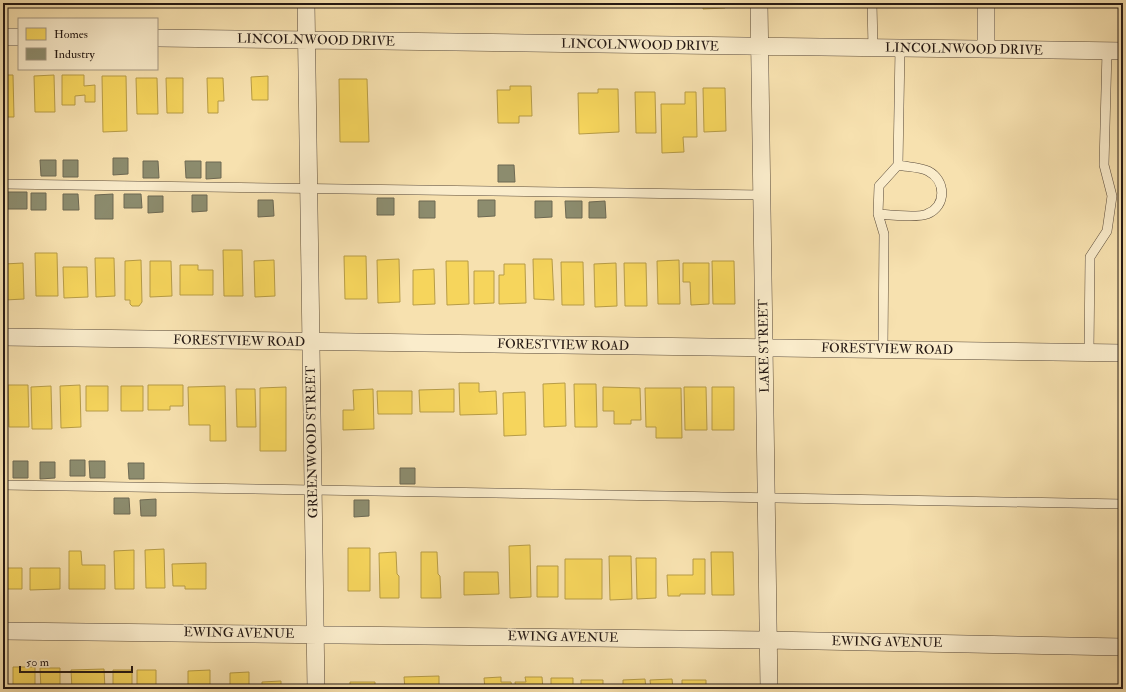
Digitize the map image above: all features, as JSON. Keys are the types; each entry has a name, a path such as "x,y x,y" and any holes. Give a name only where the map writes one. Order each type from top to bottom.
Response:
{"street":[{"name":"GREENWOOD STREET","path":"306,3 316,689"},
{"name":"LAKE STREET","path":"759,3 769,689"},
{"path":"986,3 986,49"},
{"path":"3,36 18,37"},
{"name":"LINCOLNWOOD DRIVE","path":"158,38 1115,51"},
{"name":"FORESTVIEW ROAD","path":"3,337 1123,353"},
{"name":"EWING AVENUE","path":"3,631 768,640 1123,647"}],"lane":[{"path":"872,3 873,48"},
{"path":"883,349 884,234 878,214 879,186 898,165 900,48"},
{"path":"1089,352 1090,257 1107,231 1112,196 1104,164 1115,51"},
{"path":"878,214 927,215 938,208 942,196 941,186 935,176 928,170 898,165"},
{"path":"3,184 762,195"},
{"path":"3,485 313,491 766,496 1123,504"}],"building: Homes":[{"path":"660,3 694,3 694,5 660,5"},
{"path":"703,3 725,3 725,8 703,9"},
{"path":"3,75 13,75 14,117 3,117"},
{"path":"54,75 55,112 35,112 34,76"},
{"path":"62,75 84,75 84,86 95,85 95,102 85,102 85,95 75,96 75,105 62,105"},
{"path":"102,76 126,76 127,131 103,132"},
{"path":"268,76 268,100 252,100 251,77"},
{"path":"136,78 157,78 158,114 137,114"},
{"path":"166,78 183,78 183,113 167,113"},
{"path":"207,78 223,78 224,101 218,101 218,113 208,113"},
{"path":"339,79 367,79 369,142 340,142"},
{"path":"510,86 531,86 532,116 519,116 519,123 498,123 497,90 510,90"},
{"path":"703,88 725,88 726,131 704,132"},
{"path":"598,89 618,89 619,132 579,134 578,93 598,93"},
{"path":"635,92 655,92 656,133 636,133"},
{"path":"685,92 696,92 697,137 683,137 684,152 662,153 661,104 685,104"},
{"path":"223,250 242,250 243,296 224,296"},
{"path":"35,253 57,253 58,296 36,296"},
{"path":"344,256 366,256 367,299 345,299"},
{"path":"95,258 114,258 115,296 96,297"},
{"path":"399,259 400,302 378,303 377,260"},
{"path":"533,259 552,259 554,300 534,299"},
{"path":"141,260 142,302 139,306 132,306 130,304 130,300 125,300 125,261"},
{"path":"274,260 275,296 255,297 254,261"},
{"path":"679,260 680,304 658,304 657,261"},
{"path":"150,261 171,261 172,296 150,297"},
{"path":"446,261 468,261 469,304 447,305"},
{"path":"712,261 734,261 735,304 713,304"},
{"path":"561,262 583,262 584,305 562,305"},
{"path":"23,263 24,299 5,300 4,264"},
{"path":"616,263 617,306 595,307 594,264"},
{"path":"624,263 646,263 647,306 625,306"},
{"path":"683,263 709,263 709,304 691,305 690,282 683,282"},
{"path":"504,264 525,264 526,303 499,304 499,275 504,275"},
{"path":"180,265 198,265 198,270 213,270 213,295 180,295"},
{"path":"63,267 87,267 88,297 64,298"},
{"path":"434,269 435,304 413,305 413,270"},
{"path":"474,271 494,271 494,303 474,304"},
{"path":"459,383 479,383 479,392 496,391 497,414 460,415"},
{"path":"565,383 566,426 544,427 543,384"},
{"path":"574,384 596,384 597,427 575,427"},
{"path":"8,385 28,385 29,427 9,427"},
{"path":"80,385 81,427 61,428 60,386"},
{"path":"148,385 183,385 183,406 170,406 170,410 148,410"},
{"path":"3,386 5,386 6,428 3,428"},
{"path":"51,386 52,429 32,429 31,387"},
{"path":"86,386 108,386 108,411 86,411"},
{"path":"121,386 143,386 143,411 121,411"},
{"path":"225,386 226,441 210,441 210,425 189,425 188,387"},
{"path":"286,387 286,451 260,451 260,388"},
{"path":"603,387 640,388 641,420 631,420 631,424 614,424 614,411 603,411"},
{"path":"684,387 706,387 707,430 685,430"},
{"path":"712,387 734,387 734,430 712,430"},
{"path":"645,388 681,388 682,438 656,438 656,427 646,427"},
{"path":"236,389 255,389 256,427 237,427"},
{"path":"373,389 374,429 343,430 343,410 354,410 353,390"},
{"path":"454,389 454,412 420,412 419,390"},
{"path":"377,391 412,391 412,414 378,414"},
{"path":"525,392 526,435 504,436 503,393"},
{"path":"530,545 531,597 510,598 509,546"},
{"path":"348,548 370,548 370,591 348,591"},
{"path":"164,549 165,588 146,588 145,550"},
{"path":"134,550 134,589 115,589 114,551"},
{"path":"69,551 81,551 82,565 105,565 105,589 69,589"},
{"path":"396,552 397,574 399,576 399,598 380,598 379,553"},
{"path":"421,552 437,552 441,598 421,598"},
{"path":"711,552 733,552 734,595 712,595"},
{"path":"609,556 631,556 632,599 610,600"},
{"path":"636,558 656,558 656,598 637,599"},
{"path":"565,559 602,559 602,599 565,599"},
{"path":"693,559 705,559 705,594 680,594 680,596 668,596 667,575 693,575"},
{"path":"206,563 206,589 185,589 185,586 173,586 172,564"},
{"path":"537,566 558,566 558,597 537,597"},
{"path":"3,568 22,568 22,589 3,589"},
{"path":"30,568 60,568 60,589 30,590"},
{"path":"464,572 498,572 499,594 464,595"},
{"path":"13,667 35,667 35,689 13,689"},
{"path":"40,668 60,668 60,689 41,689"},
{"path":"104,669 105,689 72,689 71,670"},
{"path":"113,670 132,670 132,689 113,689"},
{"path":"137,670 156,670 156,689 137,689"},
{"path":"210,670 210,689 188,689 188,671"},
{"path":"249,672 249,689 230,689 230,673"},
{"path":"439,676 439,689 405,689 404,677"},
{"path":"501,677 501,682 511,682 512,689 485,689 484,678"},
{"path":"525,677 542,677 543,689 516,689 515,682 526,682"},
{"path":"551,678 573,678 573,689 551,689"},
{"path":"645,679 646,689 623,689 623,680"},
{"path":"672,679 673,689 651,689 650,680"},
{"path":"581,680 603,680 603,689 581,689"},
{"path":"682,680 706,680 706,689 682,689"},
{"path":"281,681 281,689 262,689 262,682"},
{"path":"350,682 375,682 375,689 350,689"},
{"path":"736,687 736,689 714,689 714,688"}],"building: Industry":[{"path":"113,158 128,158 128,174 113,175"},
{"path":"40,160 56,160 56,176 41,176"},
{"path":"63,160 78,160 78,177 63,177"},
{"path":"143,161 158,161 159,178 143,178"},
{"path":"185,161 201,161 201,178 186,178"},
{"path":"206,162 221,162 221,178 206,179"},
{"path":"498,165 514,165 515,182 498,182"},
{"path":"5,192 27,192 27,209 5,209"},
{"path":"31,193 46,193 46,210 31,210"},
{"path":"63,194 78,194 79,210 63,210"},
{"path":"113,194 113,219 95,219 95,195"},
{"path":"124,194 141,194 142,208 124,208"},
{"path":"192,195 207,195 207,211 192,212"},
{"path":"148,196 163,196 163,212 148,213"},
{"path":"377,198 394,198 394,215 377,215"},
{"path":"258,200 273,200 274,216 258,217"},
{"path":"478,200 495,200 495,216 478,217"},
{"path":"419,201 435,201 435,218 419,218"},
{"path":"535,201 552,201 552,217 535,218"},
{"path":"565,201 582,201 582,218 566,218"},
{"path":"605,201 606,218 589,218 589,202"},
{"path":"70,460 85,460 85,476 70,476"},
{"path":"13,461 28,461 28,478 13,478"},
{"path":"89,461 105,461 105,478 90,478"},
{"path":"40,462 55,462 55,478 40,479"},
{"path":"128,463 144,463 144,479 129,479"},
{"path":"400,468 415,468 415,484 400,484"},
{"path":"4,497 4,513 3,513"},
{"path":"114,498 129,498 130,514 114,514"},
{"path":"156,499 156,516 141,516 140,500"},
{"path":"354,500 369,500 369,516 354,517"}]}
